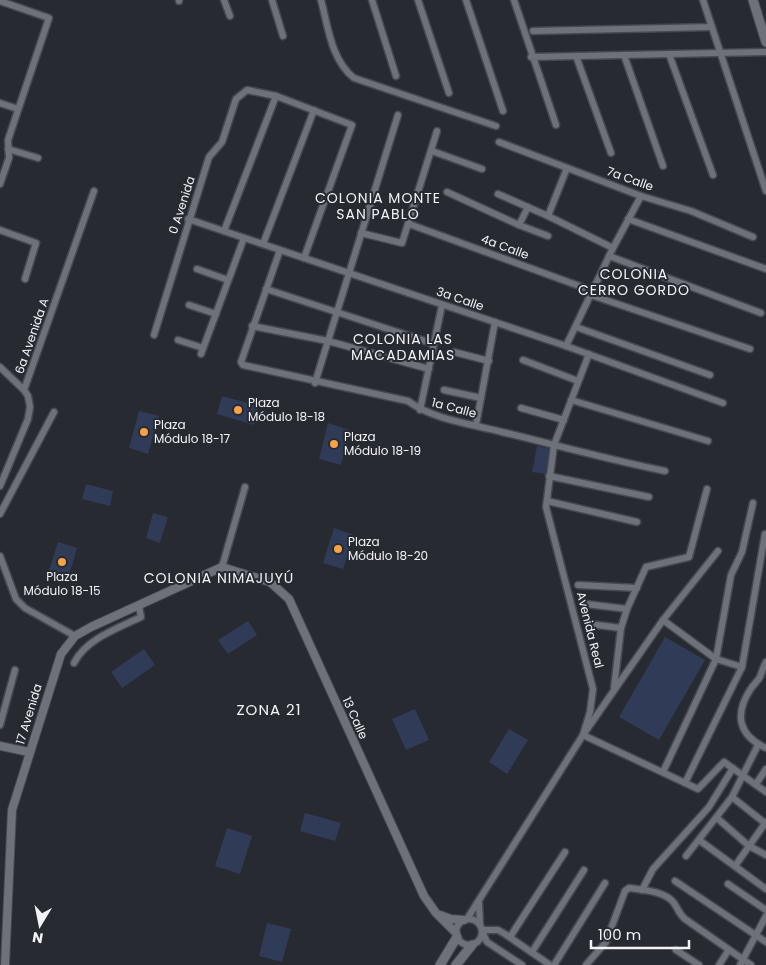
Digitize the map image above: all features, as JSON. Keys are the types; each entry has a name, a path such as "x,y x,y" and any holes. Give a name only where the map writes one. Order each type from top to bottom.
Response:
{"main road":[{"path":"753,0 766,42"},
{"path":"440,965 456,935"},
{"path":"456,965 473,944"}],"street":[{"path":"224,0 230,16"},
{"path":"272,0 283,36"},
{"path":"321,0 337,56 344,68 354,78 496,126"},
{"path":"372,0 396,76"},
{"path":"418,0 449,93"},
{"path":"466,0 503,111"},
{"path":"514,0 531,57 556,125"},
{"path":"703,0 766,191"},
{"path":"0,1 49,18 8,140 9,158 0,184"},
{"path":"534,31 712,27"},
{"path":"531,57 766,52"},
{"path":"669,54 713,175"},
{"path":"624,55 663,166"},
{"path":"576,56 610,153"},
{"name":"0 Avenida","path":"154,335 188,219 209,157 222,142 236,99 245,90 249,89 276,96"},
{"path":"224,231 276,96 352,125 304,258"},
{"path":"0,103 18,109"},
{"path":"263,244 314,110"},
{"path":"315,382 398,116"},
{"path":"362,233 400,243 409,224 438,131"},
{"name":"7a Calle","path":"499,142 641,196 691,211 753,237"},
{"path":"8,149 38,158"},
{"path":"432,151 482,169"},
{"path":"548,216 567,168"},
{"name":"6a Avenida A","path":"0,486 13,450 28,419 30,407 24,390 94,191"},
{"path":"447,192 519,226 548,236"},
{"path":"498,194 613,248"},
{"path":"566,346 613,248 641,196"},
{"path":"519,226 528,207"},
{"name":"3a Calle","path":"188,219 566,346 724,403"},
{"path":"628,219 766,269"},
{"name":"4a Calle","path":"409,224 592,293 750,349"},
{"path":"0,230 36,244 25,279"},
{"path":"178,340 202,351 244,238"},
{"path":"280,250 252,326 328,341 429,369"},
{"path":"609,256 761,313"},
{"path":"197,269 228,280"},
{"path":"266,288 434,344"},
{"path":"420,410 442,304"},
{"path":"189,305 216,314"},
{"path":"476,425 495,322"},
{"name":"1a Calle","path":"252,326 241,362 243,365 408,402 420,410 476,425 665,470"},
{"path":"576,327 710,375"},
{"path":"454,352 489,361"},
{"name":"Avenida Real","path":"466,919 583,735 590,712 593,689 547,501 554,445 589,354"},
{"path":"523,360 578,381"},
{"path":"0,367 24,390"},
{"path":"444,390 481,398"},
{"path":"571,400 708,441"},
{"path":"521,408 564,420"},
{"path":"0,514 54,412"},
{"path":"549,476 649,497"},
{"path":"222,567 245,487"},
{"path":"614,689 620,628 627,609 647,566 689,557 707,489"},
{"path":"547,501 638,522"},
{"path":"663,772 716,659 731,575 742,552 753,503"},
{"path":"685,783 742,667 765,534"},
{"path":"718,551 663,620 583,735 699,789 722,762 766,792"},
{"path":"0,556 16,599 25,608 75,636"},
{"name":"17 Avenida","path":"5,965 12,810 60,654 75,636 222,567"},
{"name":"13 Calle","path":"222,567 270,582 289,599 424,896 436,913 456,935"},
{"path":"578,584 637,588"},
{"path":"586,604 627,609"},
{"path":"74,663 80,653 101,636 141,617 139,606"},
{"path":"663,620 716,659 742,667"},
{"path":"589,624 620,628"},
{"path":"766,662 746,699 740,721 745,734 750,740 766,748"},
{"path":"0,725 16,670"},
{"path":"686,856 732,797 744,776 758,744"},
{"path":"0,746 29,752"},
{"path":"642,890 653,869 668,855 709,806 733,768"},
{"path":"756,784 766,769"},
{"path":"732,797 766,823 735,866"},
{"path":"717,818 749,846 766,855"},
{"path":"699,840 766,889"},
{"path":"510,937 565,852"},
{"path":"532,952 584,870"},
{"path":"674,880 766,942"},
{"path":"554,965 605,882"},
{"path":"728,884 766,910"},
{"path":"586,965 606,942 624,891 629,888 657,893 674,902 678,913 741,963 751,965"},
{"name":"Avenida Real","path":"482,929 478,907 483,891"},
{"path":"436,913 451,919 474,920 482,929 485,940 491,947 522,965"},
{"path":"741,963 766,916"},
{"path":"466,919 459,924 456,935 462,943 491,947"},
{"path":"482,929 498,930 550,965"},
{"path":"473,944 480,940 482,929"},
{"path":"676,950 699,965"},
{"path":"718,965 728,951"}],"shaded area":[{"name":"Plaza Módulo 18-18","path":"222,396 259,406 254,425 217,414"},
{"name":"Plaza Módulo 18-17","path":"139,411 159,416 148,454 129,448"},
{"name":"Plaza Módulo 18-19","path":"328,423 350,430 341,465 319,459"},
{"path":"537,446 551,449 546,474 532,472"},
{"path":"86,484 113,491 110,506 82,499"},
{"path":"153,513 168,517 160,543 146,538"},
{"name":"Plaza Módulo 18-20","path":"334,528 354,535 343,569 323,563"},
{"name":"Plaza Módulo 18-15","path":"58,542 77,548 67,582 47,576"},
{"path":"248,621 257,635 228,654 218,640"},
{"path":"665,637 705,660 659,740 619,717"},
{"path":"144,649 155,665 122,688 111,672"},
{"path":"415,709 429,740 406,750 392,719"},
{"path":"509,729 528,740 507,774 489,762"},
{"path":"305,813 341,823 335,841 300,831"},
{"path":"227,828 252,836 240,874 215,866"},
{"path":"267,923 291,929 282,962 259,956"}],"place":[{"name":"Plaza Módulo 18-18","path":"238,410"},
{"name":"Plaza Módulo 18-17","path":"144,432"},
{"name":"Plaza Módulo 18-19","path":"334,444"},
{"name":"Plaza Módulo 18-20","path":"338,549"},
{"name":"Plaza Módulo 18-15","path":"62,562"}],"district":[{"name":"COLONIA MONTE SAN PABLO","path":"378,206"},
{"name":"COLONIA CERRO GORDO","path":"634,282"},
{"name":"COLONIA LAS MACADAMIAS","path":"403,348"},
{"name":"COLONIA NIMAJUYÚ","path":"219,578"},
{"name":"ZONA 21","path":"269,710"}]}
